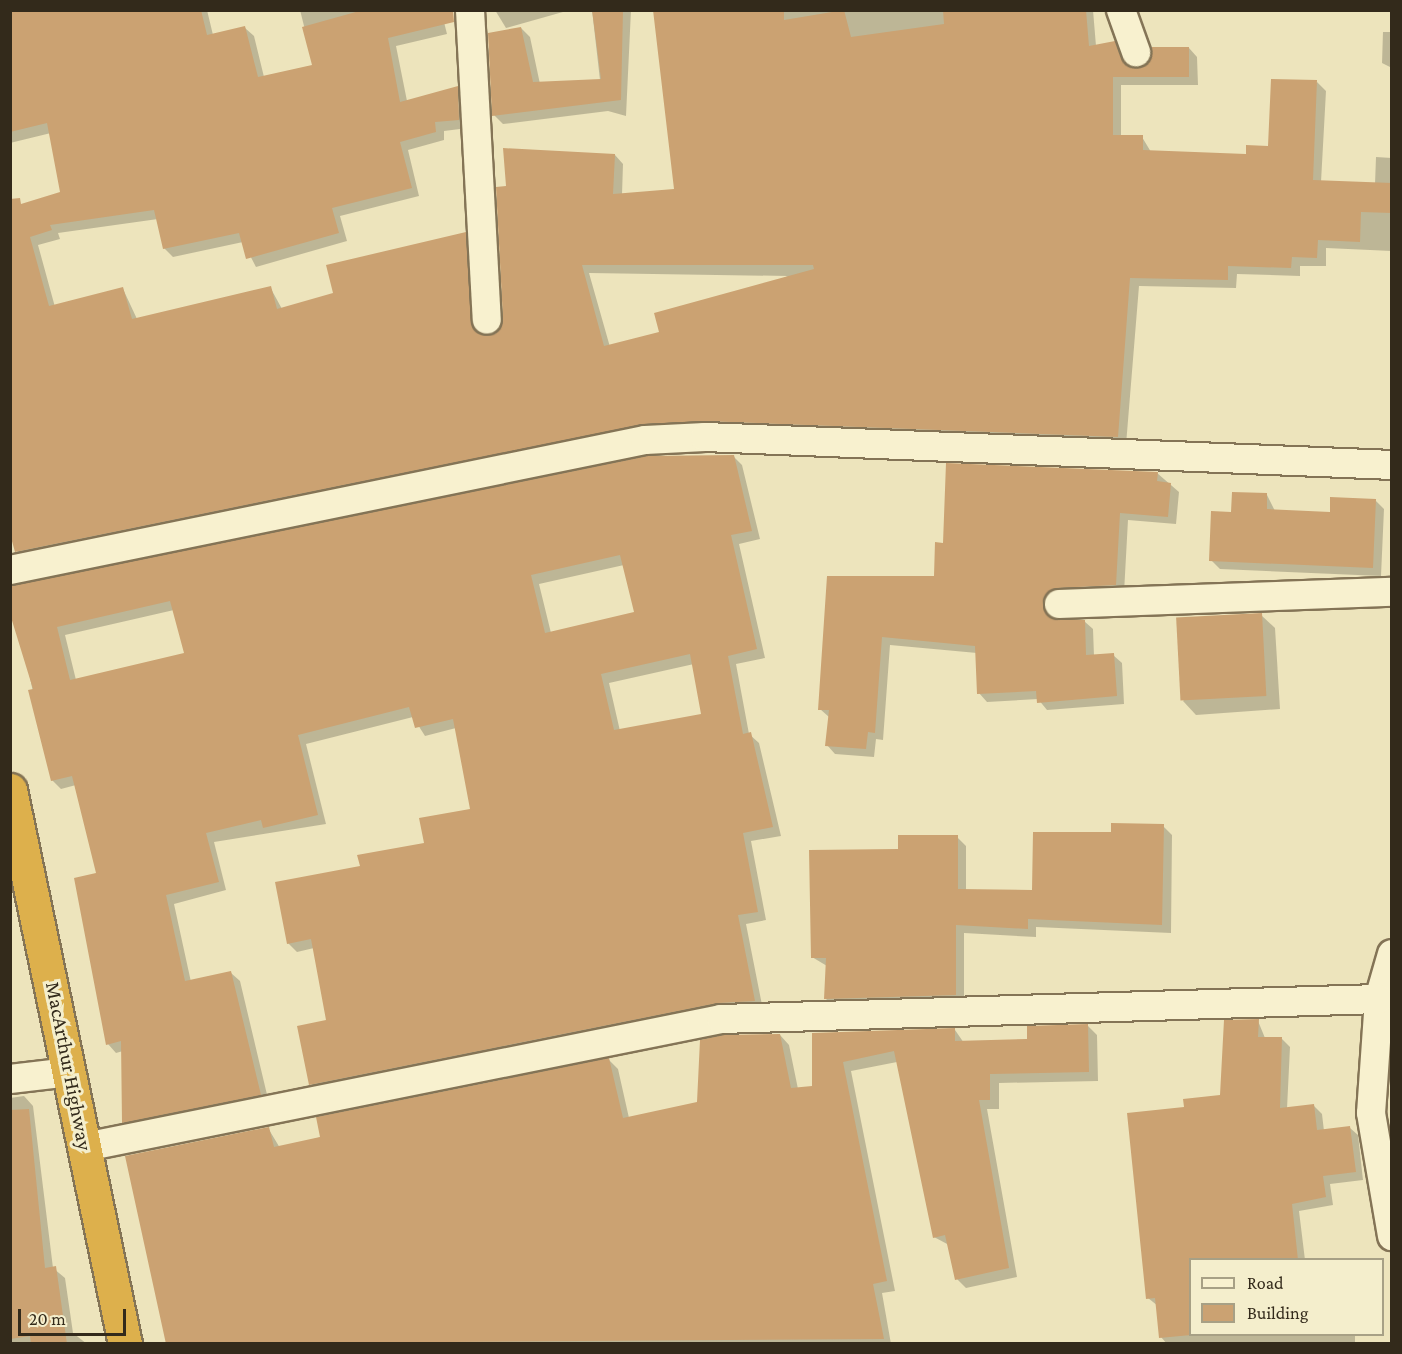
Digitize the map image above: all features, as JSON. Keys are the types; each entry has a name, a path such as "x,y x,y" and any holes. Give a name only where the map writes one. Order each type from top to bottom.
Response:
{"highway":[{"name":"MacArthur Highway","path":"10,790 125,1344"}],"street":[{"path":"470,10 487,320"},
{"path":"1121,10 1136,52"},
{"path":"10,570 645,440 705,437 1387,472"},
{"path":"1059,604 1392,592"},
{"path":"1392,954 1379,999 1371,1113 1392,1236"},
{"path":"85,1147 721,1019 1379,999"},
{"path":"10,1079 70,1072"}],"building":[{"path":"10,10 201,10 207,35 245,26 258,77 312,65 302,27 363,10 453,10 454,22 388,38 400,102 458,86 459,120 435,122 436,132 400,142 412,188 332,208 339,233 246,259 239,233 163,249 154,210 50,225 52,230 30,237 49,306 123,287 132,319 271,286 277,309 333,293 326,265 466,232 471,321 479,334 495,334 503,319 496,187 506,186 503,148 615,154 613,194 674,189 653,10 784,10 784,20 844,10 851,37 944,24 943,10 1086,10 1089,46 1115,41 1121,58 1132,68 1148,63 1152,47 1189,47 1189,77 1113,77 1113,135 1143,135 1143,150 1246,154 1246,145 1268,146 1271,79 1317,80 1313,180 1392,183 1392,213 1361,212 1360,242 1318,240 1317,258 1292,257 1291,268 1228,266 1228,280 1130,278 1118,437 706,421 644,424 15,552 10,534 10,199 20,198 21,204 60,192 47,123 10,132","holes":["582,265 813,265 814,269 654,313 659,332 604,346"]},
{"path":"592,10 623,10 621,100 492,116 488,33 521,27 533,82 601,79"},
{"path":"734,455 752,531 731,535 757,649 728,656 743,734 751,732 773,827 743,833 758,912 738,915 755,1001 718,1003 309,1085 297,1026 326,1020 311,939 287,944 275,882 360,866 357,855 424,843 419,818 470,809 453,719 415,728 409,707 298,735 318,815 263,828 261,820 206,833 219,882 166,895 185,981 231,971 261,1095 122,1123 121,1041 106,1045 74,878 96,873 72,776 51,781 28,690 33,689 10,614 10,586 647,456","holes":["620,555 634,612 545,633 531,575","170,601 184,653 70,680 57,627","690,654 701,714 614,730 601,674"]},
{"path":"946,463 1158,472 1157,481 1171,483 1168,517 1120,513 1116,585 1058,588 1044,597 1051,618 1085,620 1086,655 1114,653 1117,696 1037,703 1036,691 977,694 975,646 882,637 875,733 868,732 866,749 825,746 829,710 818,710 827,576 934,576 935,542 943,543"},
{"path":"1232,492 1267,493 1267,509 1330,512 1330,497 1376,499 1373,568 1209,561 1211,511 1231,512"},
{"path":"1262,613 1266,696 1180,700 1176,618"},
{"path":"1111,823 1164,824 1162,925 1028,919 1028,929 956,925 956,995 824,999 826,958 811,958 809,850 898,849 898,835 958,835 958,889 1032,890 1033,832 1111,832"},
{"path":"1259,1019 1258,1037 1282,1037 1280,1108 1314,1104 1317,1130 1350,1126 1356,1172 1323,1176 1326,1197 1292,1204 1298,1258 1189,1258 1189,1335 1159,1338 1155,1298 1146,1299 1127,1113 1184,1107 1183,1099 1220,1095 1224,1020"},
{"path":"1088,1024 1089,1072 990,1074 990,1100 979,1100 1009,1268 955,1280 945,1235 933,1238 894,1051 843,1062 887,1281 873,1284 884,1339 166,1344 125,1156 269,1127 274,1147 320,1137 316,1117 609,1058 623,1118 697,1102 700,1040 723,1035 780,1034 791,1088 812,1086 812,1033 955,1028 955,1041 1027,1039 1027,1026"},
{"path":"29,1109 45,1268 56,1266 67,1344 31,1344 30,1336 10,1339 10,1110"}]}
